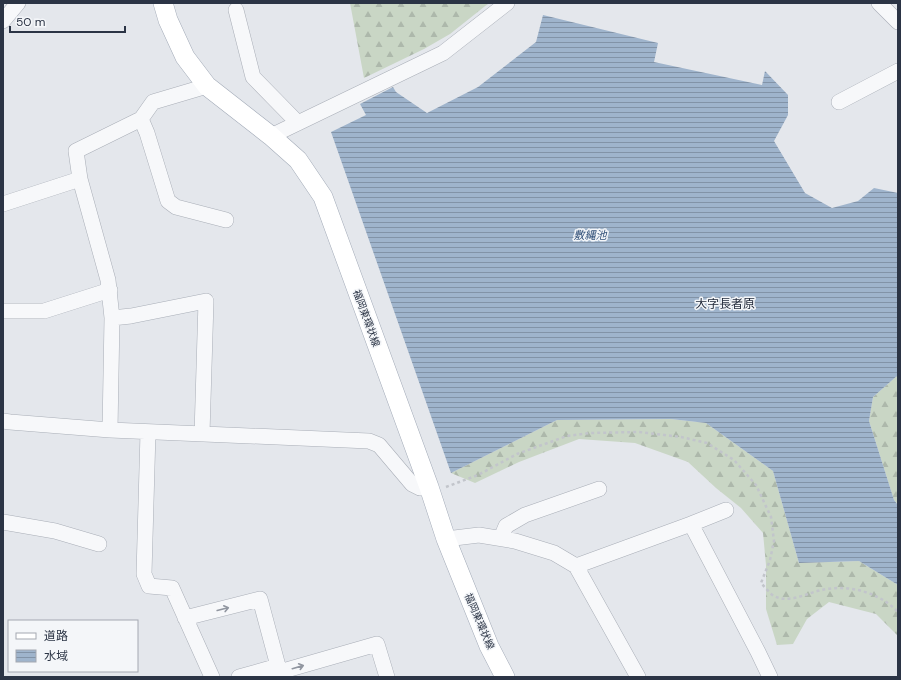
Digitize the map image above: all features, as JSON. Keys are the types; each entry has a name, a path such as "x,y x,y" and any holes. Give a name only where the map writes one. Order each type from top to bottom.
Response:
{"main road":[{"name":"福岡東環状線","path":"164,3 168,20 185,57 207,86 271,136 298,160 323,197 430,490 446,539 489,646 505,677"}],"street":[{"path":"3,22 18,3"},
{"path":"271,136 443,53 507,3"},
{"path":"879,3 898,22"},
{"path":"236,10 253,77 298,123"},
{"path":"839,102 898,71"},
{"path":"110,430 112,318 110,290 80,179 76,151 141,119 153,102 207,86"},
{"path":"141,119 147,133 168,200 176,207 226,220"},
{"path":"3,204 80,179"},
{"path":"3,311 44,311 110,290"},
{"path":"112,318 131,316 206,301 202,434"},
{"path":"3,421 110,430 369,441 379,445 412,484 420,488 430,490"},
{"path":"148,432 144,574 149,586 172,588 212,677"},
{"path":"501,538 506,526 525,515 599,489"},
{"path":"576,566 726,510"},
{"path":"3,522 55,531 99,544"},
{"path":"691,524 770,677"},
{"path":"446,539 479,535 501,538 554,553 576,566 638,677"},
{"path":"186,618 260,599 278,666 239,677"},
{"path":"260,677 377,644 387,677"}],"path":[{"path":"430,490 478,475 517,454 567,436 590,433 639,432 681,437 707,443 734,460 756,485 771,517 774,541 770,560 761,583 774,596 790,600 822,590 845,587 868,592 890,603 898,612"}],"green space":[{"path":"350,3 489,3 450,34 424,49 364,78"},
{"path":"898,375 898,505 894,500 869,421 873,397"},
{"path":"671,419 706,423 773,471 799,563 859,561 898,585 898,636 876,614 829,602 807,619 793,644 777,645 766,609 766,565 763,533 741,508 716,488 688,462 635,443 579,439 519,462 475,483 451,473 557,420"}],"water":[{"name":"敷縄池","path":"543,15 658,43 654,62 762,85 765,71 788,95 788,115 774,141 805,193 832,208 858,201 874,188 898,193 898,375 873,397 869,421 894,500 898,505 898,585 859,561 799,563 773,471 706,423 671,419 557,420 451,473 331,132 366,115 360,104 393,87 396,92 427,113 478,87 536,42"}],"district":[{"name":"大字長者原","path":"725,304"}]}
